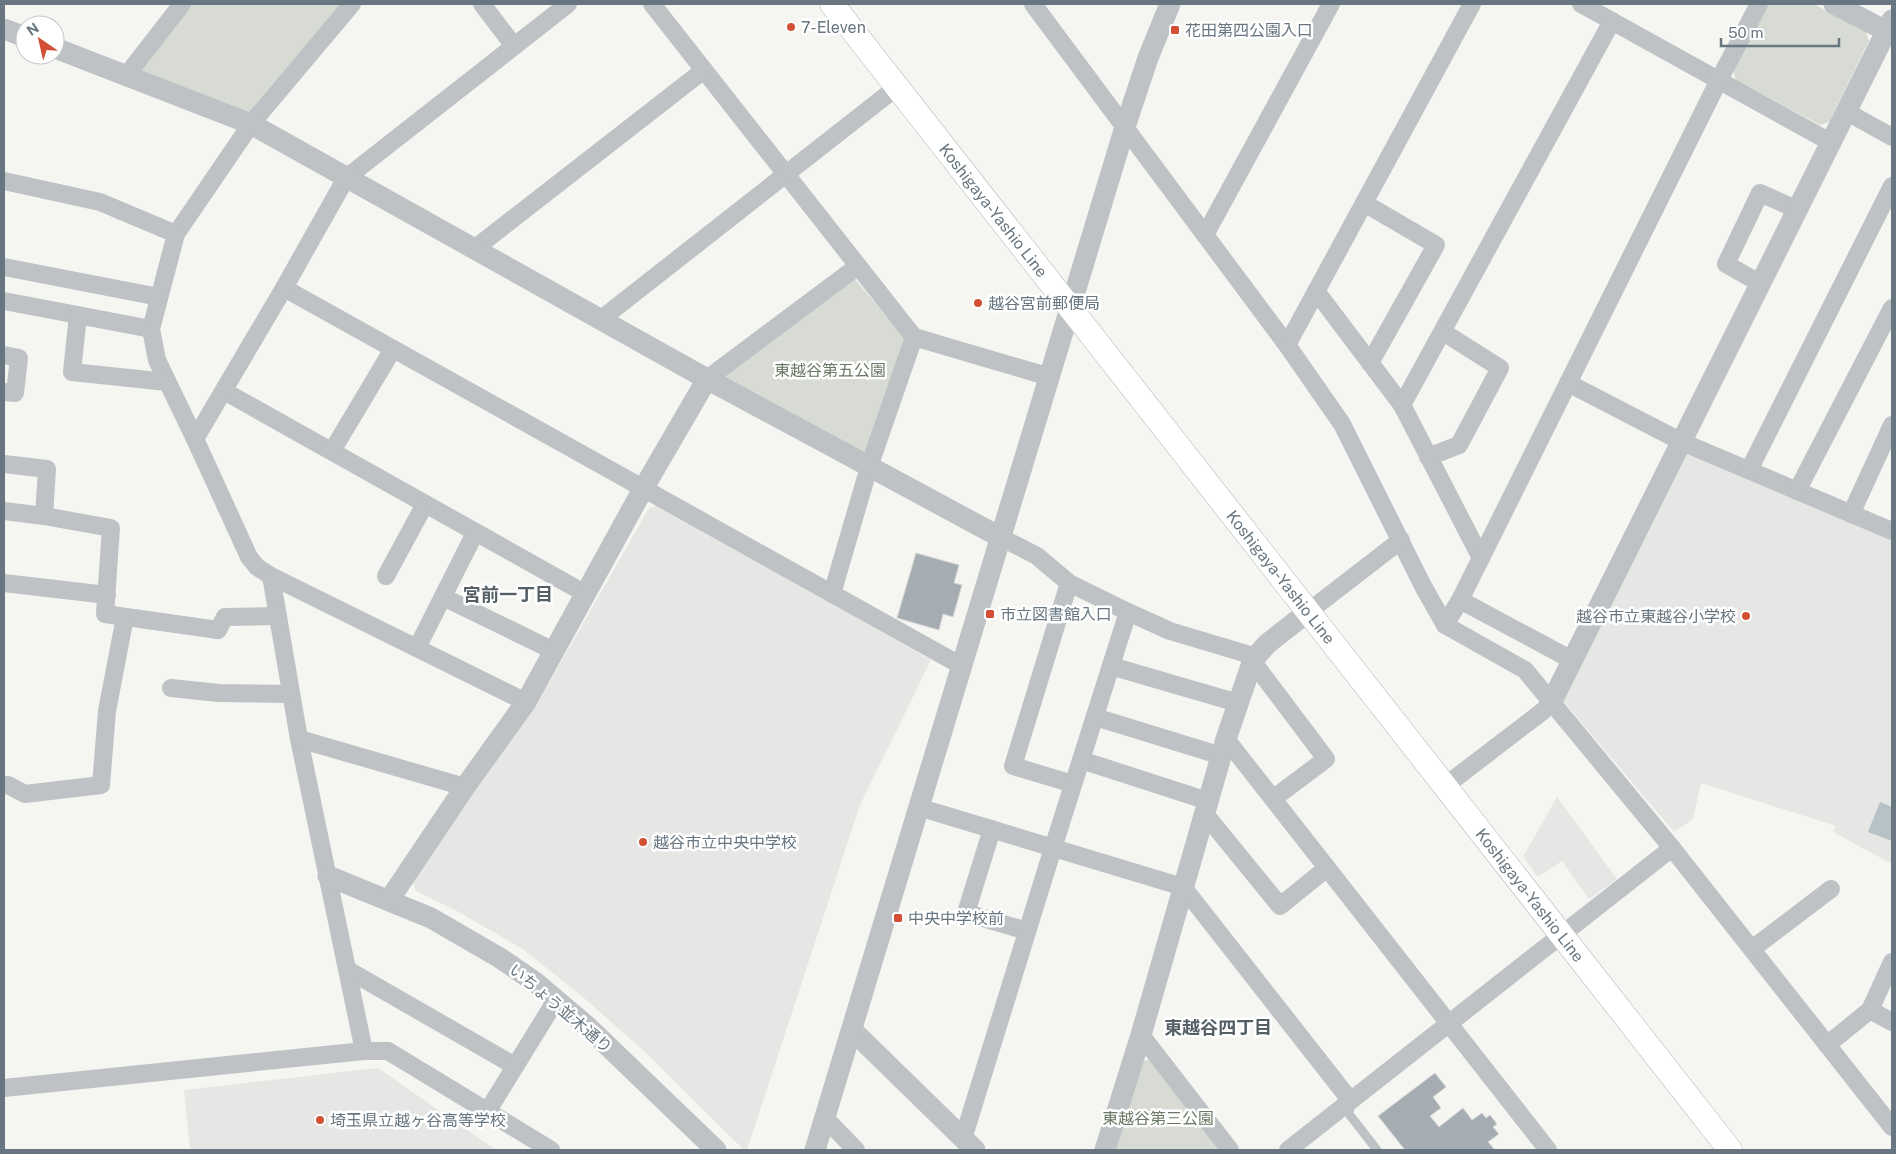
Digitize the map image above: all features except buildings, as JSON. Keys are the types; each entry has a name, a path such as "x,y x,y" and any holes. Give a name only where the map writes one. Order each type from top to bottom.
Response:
{"main road":[{"name":"Koshigaya-Yashio Line","path":"832,4 1730,1150"}],"street":[{"path":"126,76 182,4"},
{"path":"352,4 251,124 176,234 151,329 157,360 249,556 257,567 271,576 526,702"},
{"path":"482,4 514,46"},
{"path":"195,439 346,178 568,4"},
{"path":"652,4 914,338 1050,377"},
{"path":"1033,4 1287,345 1342,424 1436,611 1445,625 1525,670 1672,848 1892,1128"},
{"path":"815,1150 960,665 1050,377 1125,127 1148,58 1170,4"},
{"path":"1205,235 1330,4"},
{"path":"1287,345 1472,4"},
{"path":"1580,4 1832,143"},
{"path":"1445,625 1460,600 1719,80 1759,4"},
{"path":"1444,786 1543,711 1551,702 1890,28 1834,4"},
{"path":"1402,405 1612,21"},
{"path":"65,52 251,124 707,379 1000,538 1037,556 1069,582 1170,631 1247,654 1326,758 1274,798"},
{"path":"474,250 704,70"},
{"path":"600,320 897,87"},
{"path":"1847,112 1892,137"},
{"path":"4,181 100,202 176,234"},
{"path":"1749,470 1892,186"},
{"path":"1761,284 1726,264 1760,193 1798,210"},
{"path":"1364,203 1436,245 1370,363"},
{"path":"389,900 465,787 526,702 643,489 707,379 858,266"},
{"path":"4,267 159,297"},
{"path":"284,288 960,665"},
{"path":"1316,291 1402,405 1481,558"},
{"path":"4,301 151,329"},
{"path":"1797,491 1892,308"},
{"path":"78,315 72,372 167,382"},
{"path":"1428,457 1459,445 1500,368 1442,332"},
{"path":"832,594 868,467 914,338"},
{"path":"332,451 393,349"},
{"path":"4,355 19,358 15,392 4,392"},
{"path":"1568,383 1682,442 1892,531"},
{"path":"224,391 586,594"},
{"path":"1851,514 1892,424"},
{"path":"4,464 48,469 44,516"},
{"path":"386,576 425,504"},
{"path":"4,511 111,528 105,614 218,630 225,618 278,616"},
{"path":"417,648 476,533"},
{"path":"1105,1150 1141,1035 1224,748 1253,660 1267,644 1401,540"},
{"path":"271,576 299,739 364,1052"},
{"path":"1069,582 1013,766 1074,784"},
{"path":"4,583 106,595"},
{"path":"443,597 554,651"},
{"path":"1460,600 1572,660"},
{"path":"852,1030 969,1144 1028,931 1128,612"},
{"path":"4,785 8,785 25,794 101,785 107,711 125,617"},
{"path":"1111,666 1238,703"},
{"path":"171,688 219,693 291,694"},
{"path":"1095,716 1224,748 1274,798 1548,1150"},
{"path":"299,739 465,787"},
{"path":"1081,760 1207,807 1280,906 1328,868"},
{"path":"918,807 1183,887 1350,1100"},
{"path":"992,830 966,913 1028,931"},
{"path":"1288,1150 1672,848"},
{"name":"いちょう並木通り","path":"328,876 431,918 467,938 535,982 588,1027 716,1150"},
{"path":"1752,949 1832,889"},
{"path":"1827,1045 1870,1010 1892,962"},
{"path":"348,970 515,1066"},
{"path":"487,1112 556,1000"},
{"path":"1870,1010 1892,1022"},
{"path":"1141,1035 1230,1150"},
{"path":"4,1088 388,1051 551,1150"},
{"path":"825,1118 856,1150"}],"lane":[{"path":"1350,1100 1349,1114 1377,1150"}],"shaded area":[{"name":"越谷市立東越谷小学校","path":"1684,448 1892,535 1892,864 1833,832 1836,826 1701,783 1693,819 1674,832 1559,696"},
{"name":"越谷市立中央中学校","path":"658,505 931,660 860,805 747,1150 744,1150 646,1053 584,998 524,950 457,911 416,891 412,880 537,704 649,508"},
{"path":"1557,797 1617,879 1589,899 1562,861 1538,877 1523,857"},
{"path":"1880,802 1892,807 1892,841 1868,832"},
{"name":"埼玉県立越ヶ谷高等学校","path":"378,1068 496,1150 190,1150 184,1090"}],"green space":[{"path":"187,4 345,4 250,116 135,71"},
{"path":"1768,4 1814,4 1866,32 1869,41 1829,122 1820,125 1736,80 1733,71"},
{"name":"東越谷第五公園","path":"853,277 906,339 865,458 718,378"},
{"name":"東越谷第三公園","path":"1153,1059 1225,1150 1114,1150 1140,1061"}],"place":[{"name":"7-Eleven","path":"791,27"},
{"name":"花田第四公園入口","path":"1175,30"},
{"name":"越谷宮前郵便局","path":"978,303"},
{"name":"市立図書館入口","path":"990,614"},
{"name":"越谷市立東越谷小学校","path":"1746,616"},
{"name":"越谷市立中央中学校","path":"643,842"},
{"name":"中央中学校前","path":"898,918"},
{"name":"埼玉県立越ヶ谷高等学校","path":"320,1120"}],"district":[{"name":"宮前一丁目","path":"508,595"},
{"name":"東越谷四丁目","path":"1218,1028"}]}
